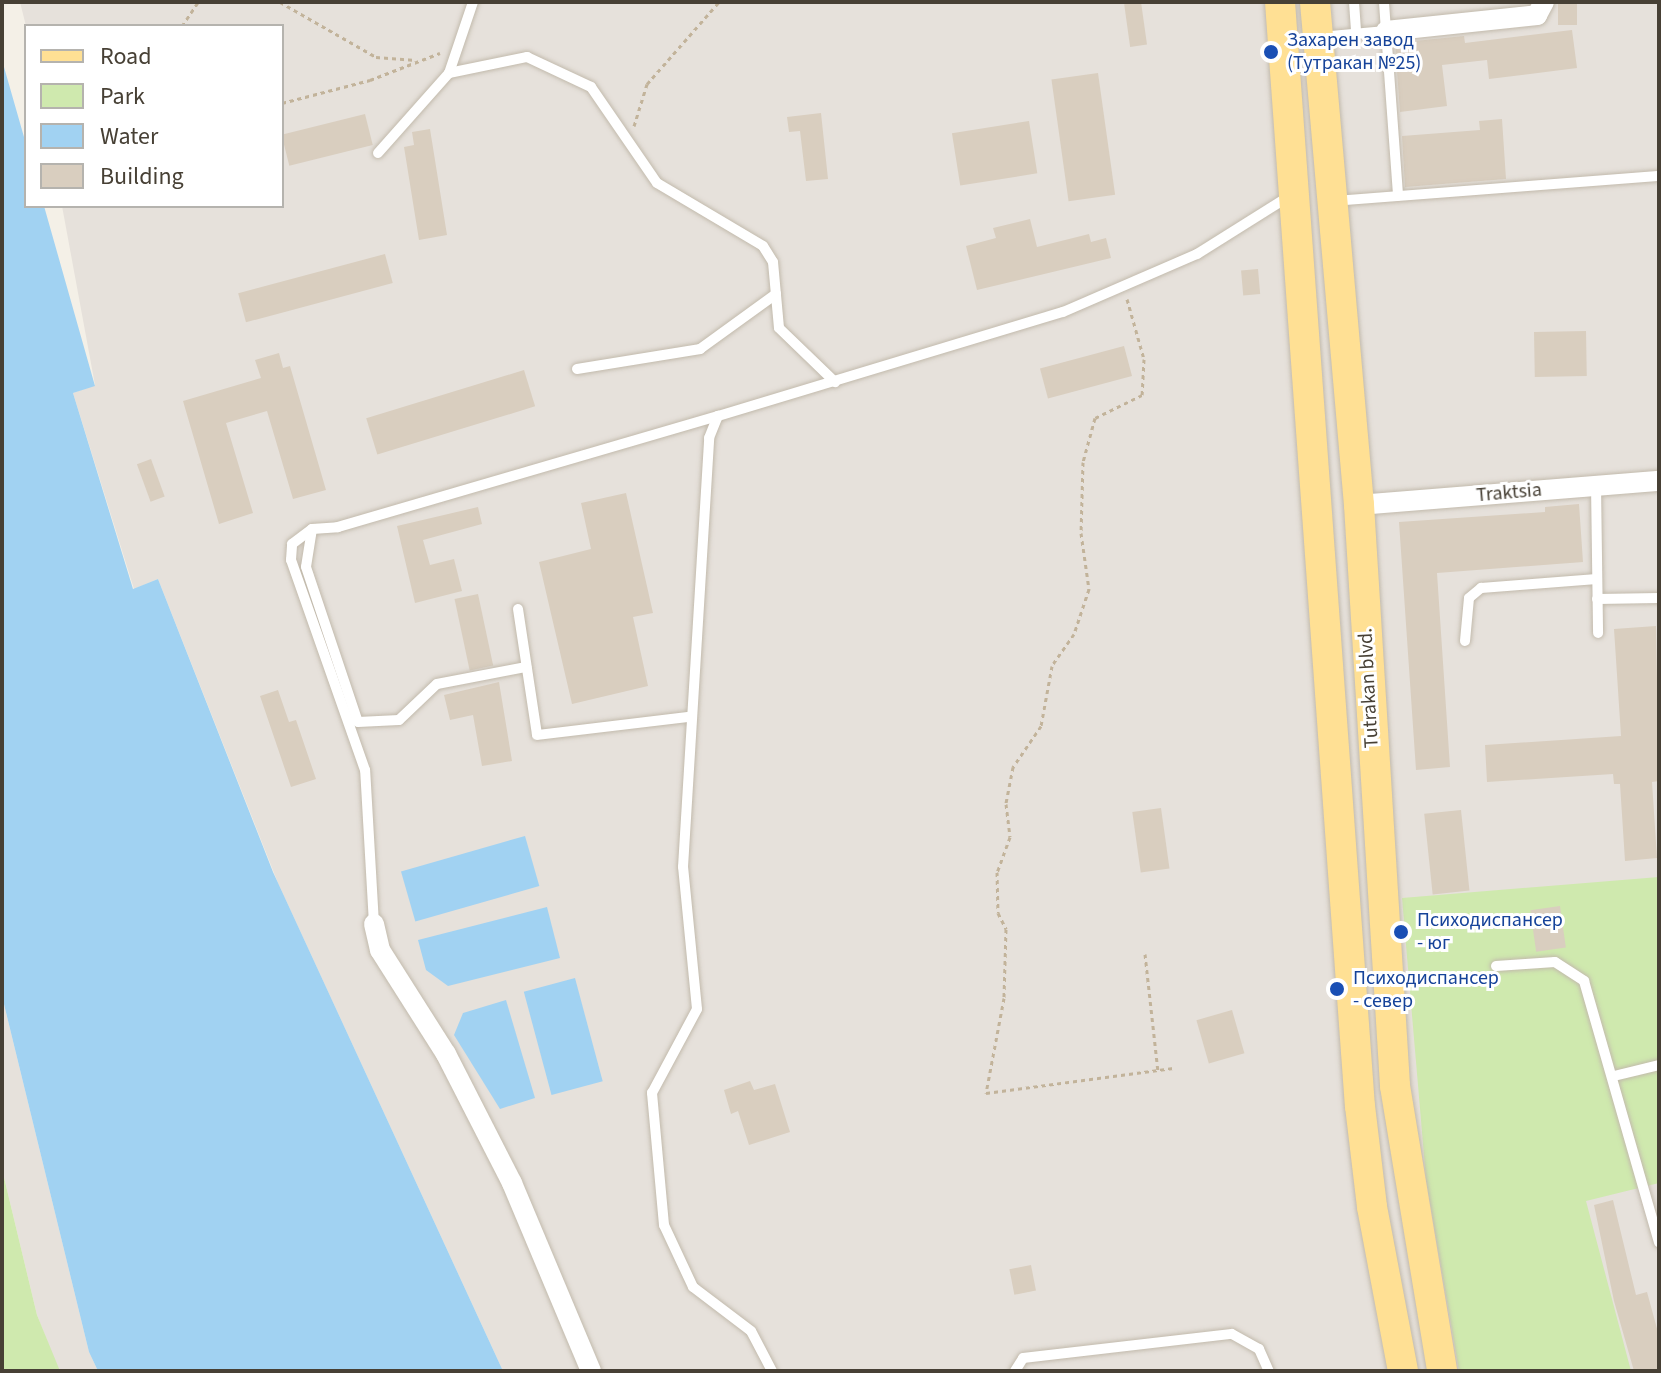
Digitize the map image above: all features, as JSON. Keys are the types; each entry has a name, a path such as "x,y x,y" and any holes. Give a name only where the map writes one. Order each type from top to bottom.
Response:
{"main road":[{"name":"Tutrakan blvd.","path":"1280,2 1361,1118 1403,1371"},
{"name":"Tutrakan blvd.","path":"1315,2 1359,505 1395,1086 1442,1371"},
{"path":"1315,476 1356,473"},
{"path":"1318,507 1359,505"}],"street":[{"path":"1386,31 1543,7"},
{"name":"Traktsia","path":"1359,505 1659,481"},
{"path":"374,924 380,950 446,1054 512,1183 591,1371"}],"lane":[{"path":"378,153 449,73 473,2"},
{"path":"1354,2 1356,33"},
{"path":"1384,2 1398,196"},
{"path":"1318,37 1386,31"},
{"path":"449,73 527,57 591,87 631,138 657,183 763,246 773,262 779,328 835,382"},
{"path":"1332,202 1659,176"},
{"path":"374,924 365,770 291,560 292,544 312,529 338,527 1063,312 1197,254 1293,194"},
{"path":"577,369 700,349 776,294"},
{"path":"718,416 709,438 689,717 683,867 697,1009 652,1093 664,1225 693,1287 751,1331 772,1371"},
{"path":"1596,485 1598,633"},
{"path":"312,529 306,567 358,722 399,720 437,684 526,667"},
{"path":"1465,641 1469,598 1481,588 1597,579"},
{"path":"1597,599 1659,598"},
{"path":"518,609 537,735 689,717"},
{"path":"1496,966 1555,962 1573,970 1594,1005 1659,1242"},
{"path":"1614,1076 1659,1065"},
{"path":"1015,1371 1023,1358 1232,1334 1259,1349 1269,1371"}],"path":[{"path":"183,24 198,2"},
{"path":"280,2 376,57 420,61"},
{"path":"631,138 647,84 719,2"},
{"path":"284,102 459,46"},
{"path":"1124,287 1144,359 1142,395 1095,418 1083,462 1081,533 1089,589 1074,634 1052,666 1041,726 1013,767 1006,804 1010,837 997,872 998,913 1006,929 1004,998 986,1093 1173,1068"},
{"path":"1145,954 1158,1071"}],"shaded area":[{"path":"20,2 1659,2 1659,1371 503,1371 278,883 158,579 134,589 73,393 95,385 62,208 284,208 284,24 26,24"},
{"path":"2,996 89,1352 98,1371 59,1371 37,1315 2,1169"}],"green space":[{"path":"1659,877 1659,1183 1586,1201 1631,1371 1459,1371 1426,1179 1402,898"},
{"path":"2,1169 37,1315 60,1371 2,1371"}],"water":[{"path":"2,60 24,137 24,208 45,208 95,386 73,393 133,589 158,579 273,872 503,1371 98,1371 89,1352 2,996"},
{"path":"525,836 539,886 415,922 401,872"},
{"path":"547,907 560,958 448,986 426,970 418,940"},
{"path":"575,978 603,1081 551,1095 524,992"},
{"path":"506,1000 535,1098 500,1109 454,1035 463,1013"}],"building":[{"path":"1141,2 1147,45 1130,47 1124,4"},
{"path":"1558,2 1577,2 1577,25 1558,25"},
{"path":"1572,30 1577,68 1489,79 1487,60 1442,65 1447,106 1400,112 1395,43 1464,36 1465,43"},
{"path":"1098,73 1115,195 1069,201 1051,80"},
{"path":"821,113 828,179 806,181 800,131 789,132 787,117"},
{"path":"365,114 373,145 289,166 284,134"},
{"path":"1502,119 1506,179 1405,187 1402,136 1480,130 1479,121"},
{"path":"1029,121 1037,173 960,186 952,133"},
{"path":"430,129 447,235 419,240 404,147 414,145 412,132"},
{"path":"1030,219 1037,247 1089,234 1091,242 1106,238 1111,258 977,290 966,246 996,238 993,228"},
{"path":"385,254 393,283 246,322 238,293"},
{"path":"1258,269 1260,294 1243,295 1241,270"},
{"path":"1586,331 1587,376 1535,377 1534,332"},
{"path":"1124,346 1132,376 1048,398 1040,369"},
{"path":"279,353 283,368 290,366 326,490 293,499 267,411 226,423 253,513 219,524 183,401 261,378 255,360"},
{"path":"524,370 535,406 377,455 366,418"},
{"path":"151,459 165,497 151,502 137,464"},
{"path":"626,493 653,613 633,617 648,686 572,704 539,562 591,549 581,503"},
{"path":"1579,504 1583,562 1437,573 1450,767 1416,770 1399,522 1545,512 1545,507"},
{"path":"478,507 482,524 423,540 430,565 454,559 462,591 415,603 397,526"},
{"path":"478,594 493,665 470,670 455,599"},
{"path":"1656,626 1659,781 1652,782 1657,858 1625,861 1620,784 1614,784 1613,774 1487,782 1485,745 1621,736 1614,629"},
{"path":"499,682 512,761 482,766 473,715 450,720 444,695"},
{"path":"278,690 289,722 296,720 316,779 291,787 260,696"},
{"path":"1161,808 1169,868 1141,872 1132,812"},
{"path":"1461,810 1469,891 1433,894 1424,814"},
{"path":"1560,906 1566,948 1536,952 1530,910"},
{"path":"1232,1010 1244,1053 1209,1063 1196,1020"},
{"path":"750,1081 754,1090 775,1084 790,1132 749,1145 738,1111 731,1114 724,1090"},
{"path":"1613,1200 1636,1295 1647,1292 1659,1336 1659,1371 1634,1371 1614,1301 1594,1205"},
{"path":"1031,1265 1036,1291 1014,1295 1009,1269"}],"place":[{"name":"Захарен завод (Тутракан №25)","path":"1271,52"},
{"name":"Психодиспансер - юг","path":"1401,932"},
{"name":"Психодиспансер - север","path":"1337,989"}]}
